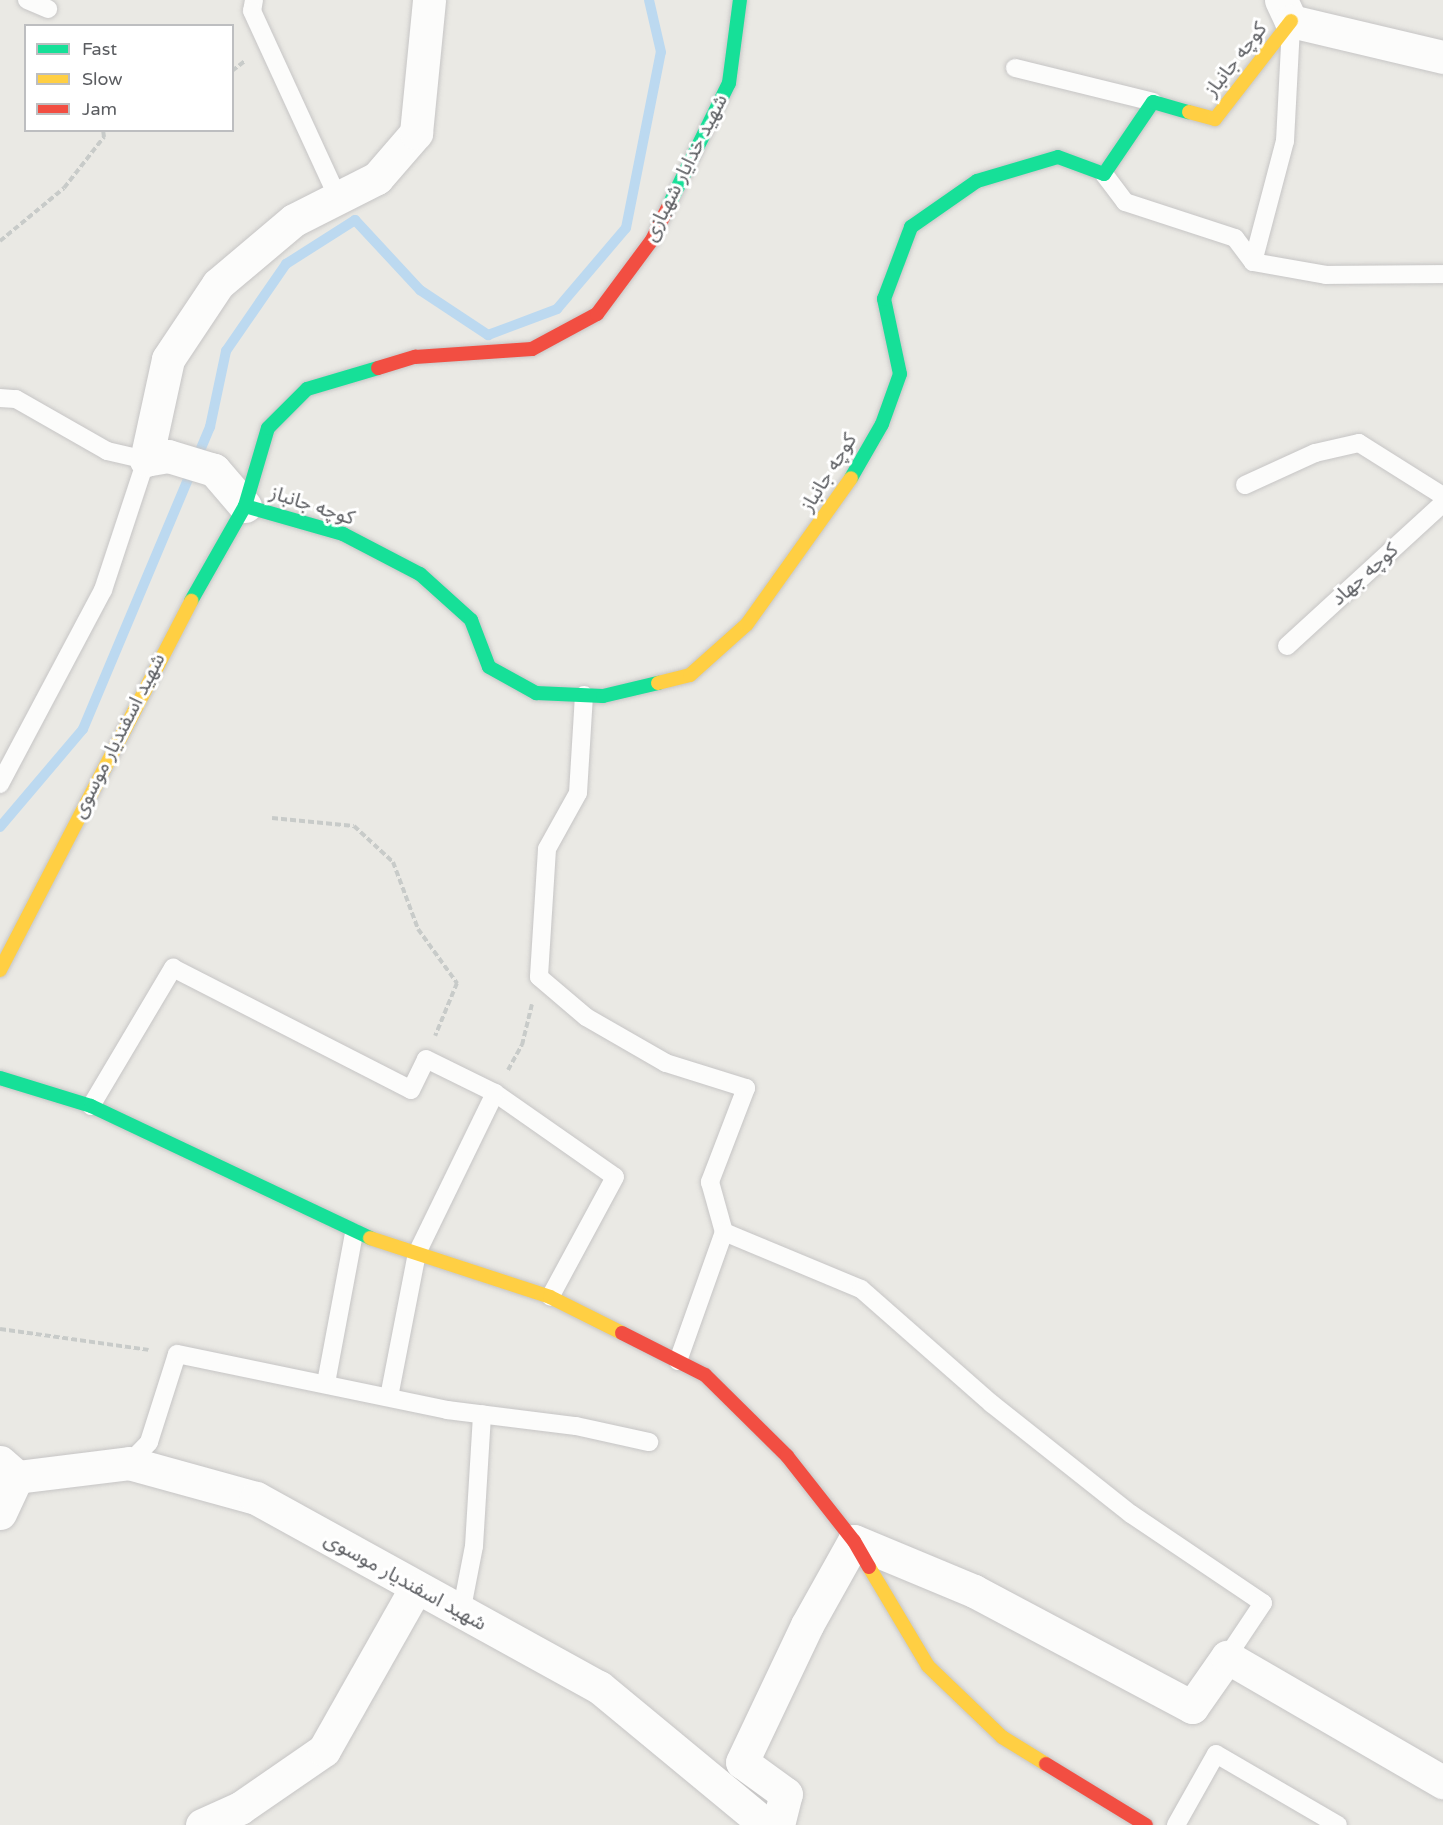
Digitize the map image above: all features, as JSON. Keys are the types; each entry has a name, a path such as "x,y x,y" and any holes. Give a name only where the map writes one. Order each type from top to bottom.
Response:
{"street":[{"path":"245,506 214,470 157,458 168,359 218,284 294,220 377,178 416,133 429,0"},
{"name":"شهید خدایار شهبازی","path":"245,506 268,428 307,389 415,357 532,349 597,314 652,240 729,83 740,0"},
{"path":"1286,11 1443,57"},
{"name":"کوچه جانباز","path":"1153,102 1215,119 1286,11"},
{"path":"1104,174 1153,102"},
{"name":"کوچه جانباز","path":"245,506 343,534 420,574 471,620 489,667 536,693 603,696 690,675 747,624 837,503 882,424 900,374 884,299 911,227 977,181 1058,157 1104,174"},
{"name":"شهید اسفندیار موسوی","path":"0,970 163,650 245,506"},
{"path":"0,1078 91,1107 354,1233 550,1297 705,1375 787,1456 854,1541 928,1666 1002,1737 1146,1825"},
{"name":"شهید اسفندیار موسوی","path":"9,1470 129,1463 256,1498 415,1589 599,1687 766,1825"},
{"path":"0,1513 9,1470"},
{"path":"854,1541 974,1591 1192,1707 1227,1658 1443,1782"},
{"path":"778,1825 786,1794 742,1762 807,1625 854,1541"},
{"path":"202,1825 240,1808 324,1750 415,1589"}],"lane":[{"path":"27,0 48,9"},
{"path":"254,0 252,10 338,198"},
{"path":"1253,262 1285,141 1286,11"},
{"path":"1014,68 1153,102"},
{"path":"1104,174 1125,202 1235,238 1253,262 1326,275 1443,274"},
{"path":"0,398 16,399 107,451 157,458 103,590 0,784"},
{"path":"1245,485 1315,453 1359,442 1443,496"},
{"name":"کوچه جهاد","path":"1287,646 1443,503"},
{"path":"584,695 578,793 547,849 539,977 586,1017 666,1063 746,1088 710,1182 724,1232 678,1361"},
{"path":"91,1107 173,968 411,1090 426,1059 495,1092 615,1178 550,1297"},
{"path":"389,1397 417,1253 495,1092"},
{"path":"724,1232 861,1289 992,1404 1131,1514 1263,1603 1227,1658"},
{"path":"326,1383 354,1233"},
{"path":"129,1463 149,1442 177,1354 389,1397 482,1414 576,1426 649,1442"},
{"path":"461,1613 474,1546 482,1414"},
{"path":"1176,1825 1216,1754 1338,1825"}],"path":[{"path":"0,241 64,188 104,137 103,132"},
{"path":"272,818 354,826 393,862 418,929 457,983 426,1059"},
{"path":"495,1092 522,1046 539,977"},
{"path":"0,1329 177,1354"}],"waterway":[{"path":"0,827 83,729 210,427 226,351 286,264 355,220 420,290 488,335 557,309 626,228 661,52 649,0"}],"traffic: fast":[{"path":"668,207 729,83 740,0"},
{"path":"851,478 882,424 900,374 884,299 911,227 977,181 1058,157 1104,174 1153,102 1189,112"},
{"path":"191,601 245,506 268,428 307,389 378,368"},
{"path":"245,506 343,534 420,574 471,620 489,667 536,693 603,696 658,683"},
{"path":"0,1078 91,1106 370,1238"}],"traffic: slow":[{"path":"1189,112 1215,119 1291,21"},
{"path":"658,683 690,675 747,624 851,478"},
{"path":"0,970 191,601"},
{"path":"370,1238 550,1297 622,1333"},
{"path":"869,1567 928,1666 1002,1737 1046,1764"}],"traffic: jam":[{"path":"378,368 415,357 532,349 597,314 652,240 668,207"},
{"path":"622,1333 705,1375 787,1456 854,1541 869,1567"},
{"path":"1046,1764 1146,1825"}]}
